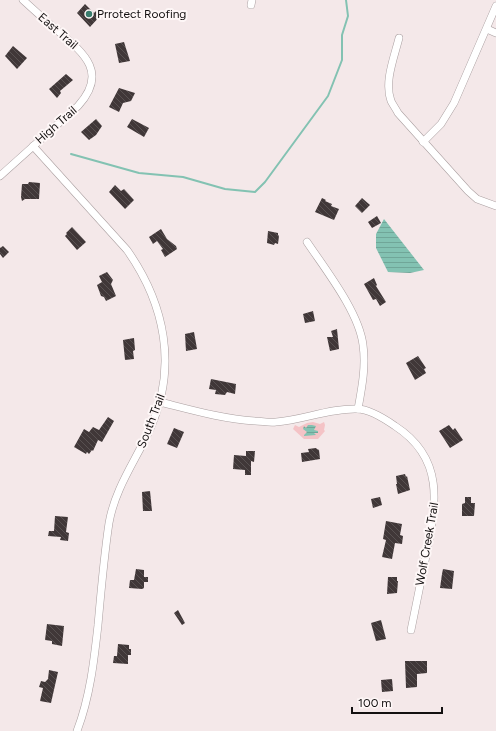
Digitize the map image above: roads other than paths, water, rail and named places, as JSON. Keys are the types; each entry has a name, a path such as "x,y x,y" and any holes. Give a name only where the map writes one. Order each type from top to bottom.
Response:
{"street":[{"name":"East Trail","path":"23,0 78,47 90,64"},
{"path":"423,142 441,124 448,114 496,6"},
{"path":"487,29 496,33"},
{"path":"399,38 389,77 391,101 398,113 423,142 478,199 496,206"},
{"name":"High Trail","path":"0,176 85,99 90,90 92,77 90,64"},
{"name":"South Trail","path":"33,146 127,250 144,278 159,313 163,332 165,367 160,402 150,428 122,484 112,510 88,695 77,731"},
{"path":"307,242 337,289 360,330 363,343 364,374 358,409"},
{"name":"Wolf Creek Trail","path":"160,402 211,415 244,420 274,422 302,419 332,412 358,409 381,417 402,430 414,441 426,459 433,477 435,497 434,515 411,630"}],"waterway":[{"path":"71,154 139,173 183,177 225,189 255,192 265,182 328,96 342,60 342,35 348,16 346,0"}],"place":[{"name":"Prrotect Roofing","path":"89,14"}]}
